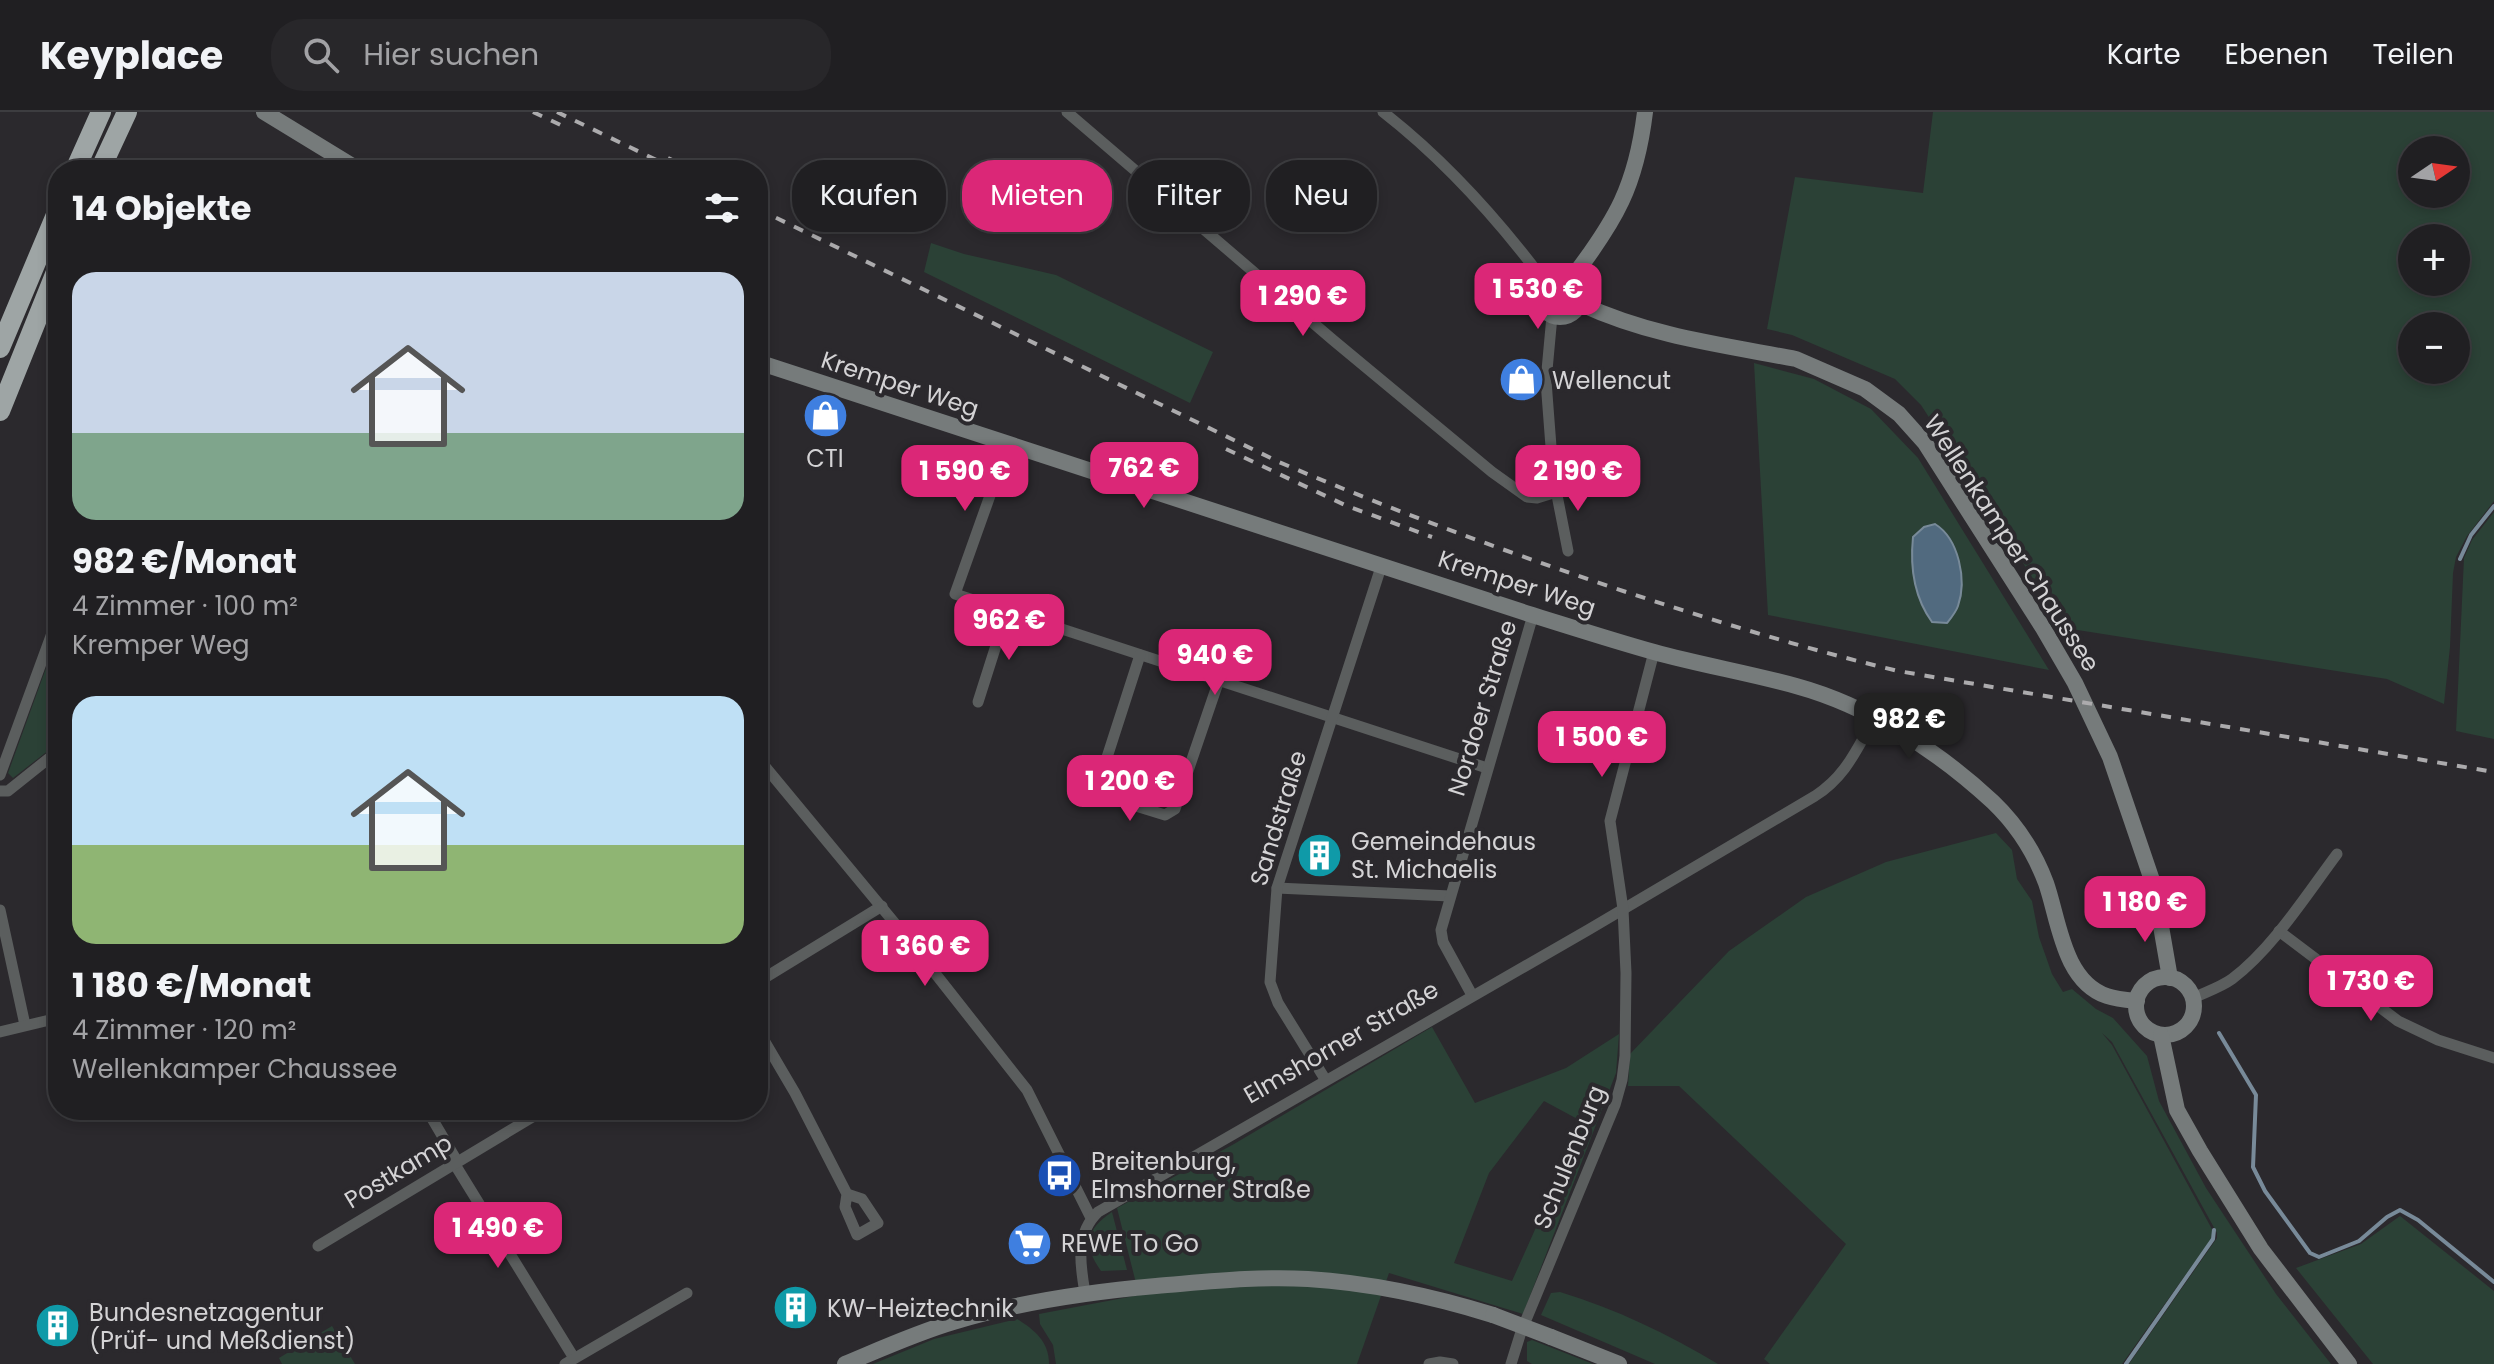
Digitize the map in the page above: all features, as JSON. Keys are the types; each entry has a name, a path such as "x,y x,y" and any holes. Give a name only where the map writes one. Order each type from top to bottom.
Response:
{"highway":[{"path":"79,160 101,112"},
{"path":"105,160 127,112"},
{"path":"0,348 48,234"},
{"path":"0,411 48,292"}],"main road":[{"path":"264,112 343,160"},
{"path":"1572,278 1614,220 1628,190 1638,161 1645,112"},
{"path":"1557,275 1572,278 1580,288 1581,304 1569,316 1552,316 1540,302 1539,291 1545,282 1557,275"},
{"name":"Wellenkamper Chaussee","path":"1581,304 1657,333 1796,359 1813,365 1865,389 1899,414 1925,443 2043,628 2094,720 2110,757 2154,886 2170,978"},
{"name":"Kremper Weg","path":"768,365 1533,615 1654,652 1795,686 1874,719 1951,765 2010,820 2023,835 2040,867 2066,951 2076,971 2099,993 2137,1001"},
{"path":"2160,978 2170,978 2185,985 2193,998 2193,1014 2189,1024 2176,1033 2161,1035 2149,1031 2136,1011 2142,989 2160,978"},
{"path":"2161,1035 2177,1110 2200,1151 2261,1249 2349,1364"},
{"path":"845,1364 954,1321 1085,1293 1246,1279 1306,1279 1374,1286 1434,1297 1493,1315 1619,1364"}],"street":[{"path":"1067,112 1311,322 1492,472 1527,497 1537,498 1554,486"},
{"path":"1383,112 1437,157 1474,195 1505,229 1545,282"},
{"path":"1552,316 1546,381 1554,486 1568,551"},
{"path":"1008,445 955,594 1487,768"},
{"name":"Sandstraße","path":"1325,1079 1272,991 1270,969 1277,888 1382,564"},
{"path":"978,702 1007,611"},
{"name":"Nordoer Straße","path":"1472,995 1441,936 1533,615"},
{"path":"0,775 48,644"},
{"name":"Schulenburg","path":"1510,1361 1615,1105 1622,1080 1626,1027 1623,909 1610,821 1654,652"},
{"path":"1140,655 1099,782 1110,798 1123,803 1165,815 1175,809 1219,680"},
{"name":"Elmshorner Straße","path":"1091,1218 1325,1079 1623,909 1836,781 1874,719"},
{"path":"0,791 8,791 48,759"},
{"path":"768,770 882,906 1027,1090 1091,1218 1080,1245 1085,1293"},
{"path":"2193,998 2235,977 2279,931 2337,854"},
{"path":"1277,888 1450,896"},
{"path":"768,976 882,906"},
{"path":"0,910 25,1025"},
{"path":"2279,931 2398,1021 2438,1040 2494,1058"},
{"path":"0,1032 48,1020"},
{"path":"768,1047 847,1194"},
{"path":"433,1120 569,1361 687,1293"},
{"name":"Postkamp","path":"318,1246 527,1120"},
{"path":"1429,1364 1453,1364"}],"green space":[{"path":"1933,112 2494,112 2494,501 2467,536 2456,557 2444,704 2387,679 2065,628 1921,405 1895,379 1792,335 1767,329 1795,177 1923,193"},
{"path":"931,243 964,254 1056,275 1213,352 1190,403 924,272"},
{"path":"1754,363 1814,379 1871,409 1918,458 2049,670 1768,615"},
{"path":"2494,512 2494,739 2456,731 2464,558 2472,540"},
{"path":"48,663 48,751 13,778 8,773"},
{"path":"1996,833 2012,850 2017,879 2032,901 2039,937 2052,974 2063,992 2072,989 2096,1009 2113,1018 2147,1056 2159,1101 2206,1188 2276,1294 2331,1364 2129,1364 2217,1238 2217,1233 2112,1042 2102,1033 2112,1045 2213,1231 2211,1239 2122,1364 1770,1364 1764,1359 1846,1244 1679,1086 1628,1086 1630,1054 1729,951 1806,897 1886,862"},
{"path":"1432,1027 1475,1103 1566,1068 1619,1034 1616,1073 1523,1314 1389,1273 1357,1364 1056,1364 1053,1345 1040,1324 1039,1314 1139,1295 1117,1208 1234,1144","holes":["1544,1101 1583,1122 1512,1281 1454,1263 1489,1173"]},
{"path":"1112,1212 1127,1270 1101,1271 1091,1253 1090,1238 1097,1225"},
{"path":"2400,1216 2494,1291 2494,1364 2373,1364 2296,1268 2361,1244"},
{"path":"1560,1292 1641,1323 1718,1364 1655,1364 1541,1315 1551,1293"},
{"path":"1017,1319 1040,1337 1047,1349 1049,1364 873,1364 934,1339"},
{"path":"332,1326 355,1364 282,1364 279,1358"},
{"path":"1532,1340 1593,1364 1532,1364 1527,1361 1527,1342"}],"water":[{"path":"1935,524 1950,539 1961,573 1961,596 1955,613 1947,623 1932,622 1917,592 1913,570 1913,537 1924,527"}],"waterway":[{"path":"2460,559 2471,535 2494,506"},
{"path":"2219,1033 2256,1095 2253,1167 2265,1191 2310,1253 2319,1257 2359,1241 2400,1210 2418,1220 2494,1282"},
{"path":"2126,1364 2213,1239 2214,1230"}],"railway":[{"path":"533,112 569,129"},
{"path":"557,112 656,160"},
{"path":"668,158 672,160"},
{"path":"768,214 1279,462 1445,528 1649,600 1791,643 1898,671 2494,772"},
{"path":"1226,449 1347,506 1432,537"}],"place":[{"name":"Wellencut","path":"1521,380"},
{"name":"CTI","path":"825,416"},
{"name":"Gemeindehaus St. Michaelis","path":"1320,855"},
{"name":"Breitenburg, Elmshorner Straße","path":"1060,1175"},
{"name":"REWE To Go","path":"1030,1243"},
{"name":"KW-Heiztechnik","path":"796,1308"},
{"name":"Bundesnetzagentur (Prüf- und Meßdienst)","path":"58,1326"}]}
